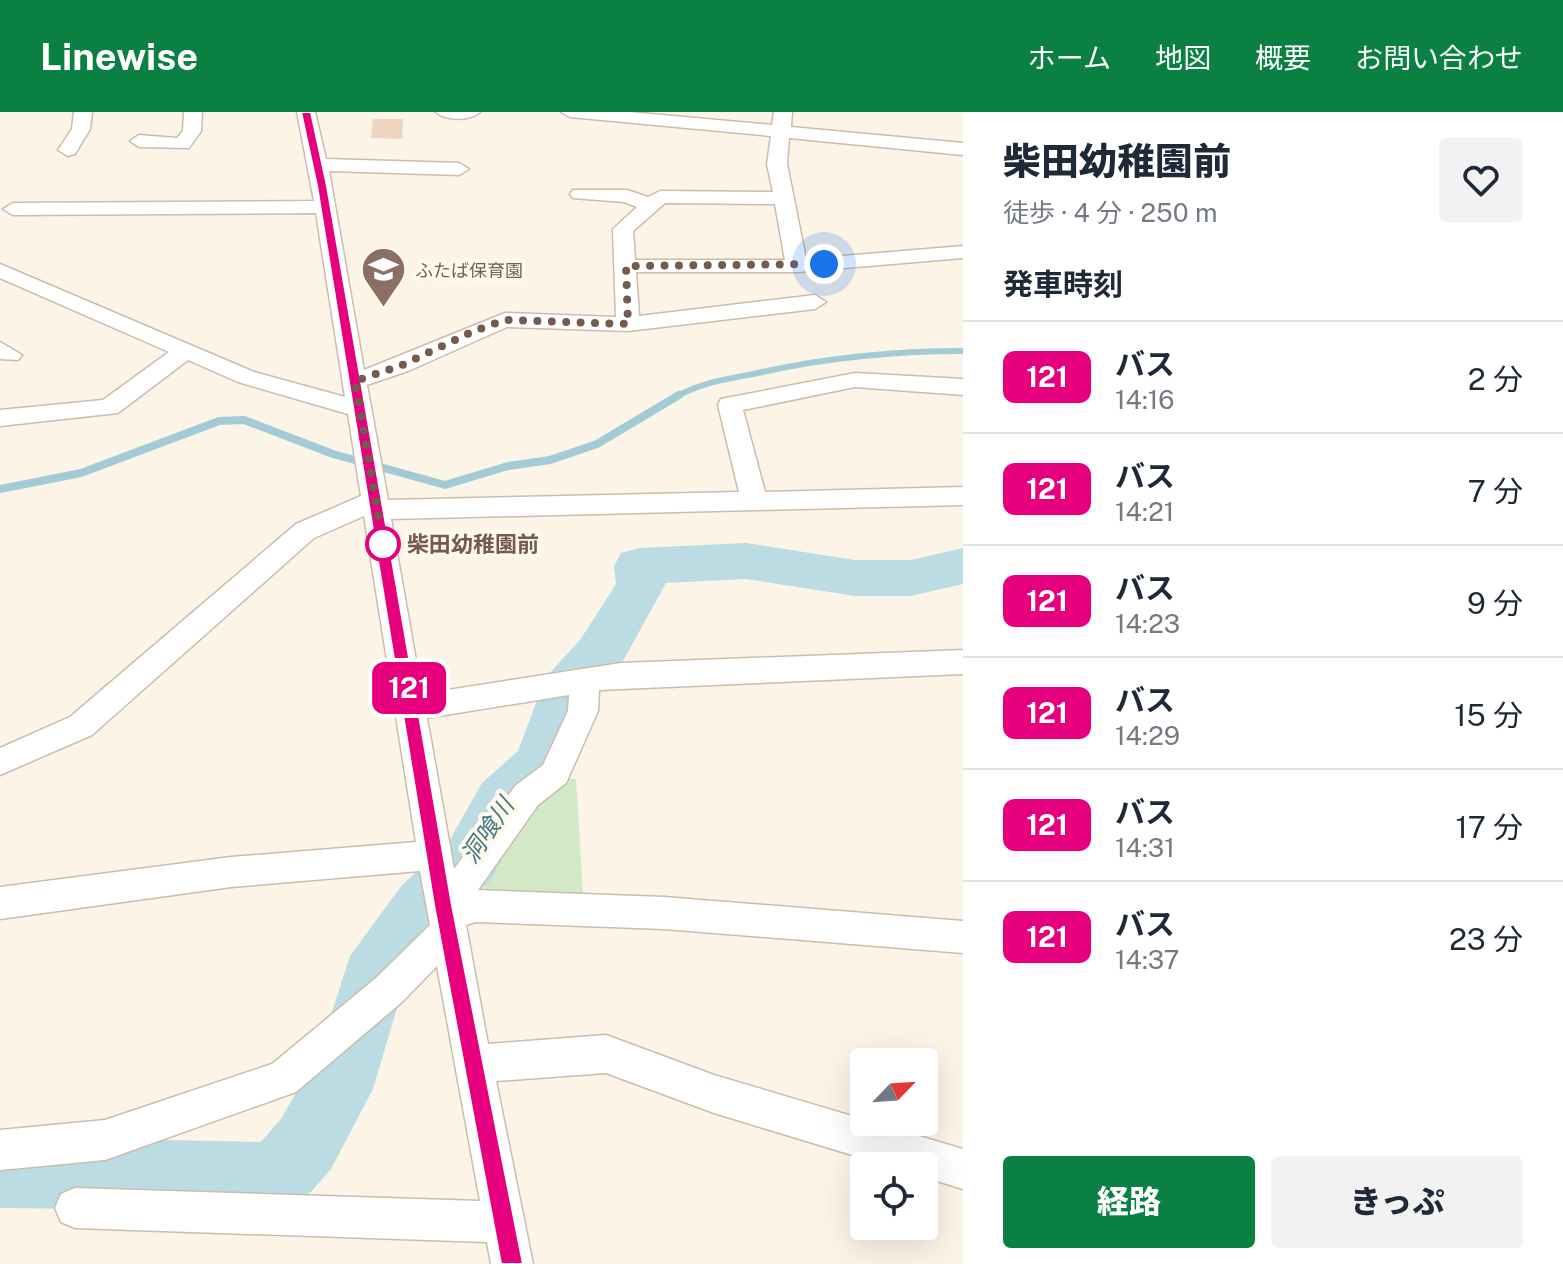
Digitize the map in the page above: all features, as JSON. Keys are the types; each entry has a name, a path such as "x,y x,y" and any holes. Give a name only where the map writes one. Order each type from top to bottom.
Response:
{"street":[{"path":"68,150 81,129 83,112"},
{"path":"139,141 182,144 192,131 193,112"},
{"path":"306,112 318,165 446,916 512,1264"},
{"path":"445,112 471,112"},
{"path":"570,112 782,121 870,143 963,149"},
{"path":"782,121 777,164 781,198 797,266"},
{"path":"318,165 459,169"},
{"path":"580,194 627,196 651,205"},
{"path":"628,324 623,229 660,197 781,198"},
{"path":"13,209 325,207"},
{"path":"626,266 797,266 963,252"},
{"path":"0,270 246,377 360,409"},
{"path":"355,381 400,366 505,320 628,324 815,302"},
{"path":"0,418 109,407 185,351"},
{"path":"754,499 730,405 855,380 963,387"},
{"path":"0,762 81,726 305,531 375,496 754,499 963,496"},
{"path":"412,708 585,679 963,662"},
{"path":"0,1150 105,1140 283,1079 389,990 446,916 527,795 555,774 583,711 585,679"},
{"path":"0,903 231,872 436,855"},
{"path":"446,916 476,906 664,913 963,937"},
{"path":"473,1064 606,1054 714,1094 963,1169"},
{"path":"75,1208 502,1222"}],"green space":[{"path":"563,779 576,779 583,894 485,891 486,877 501,845 539,801"}],"building":[{"path":"373,119 403,119 402,139 371,138"}],"waterway":[{"path":"676,397 713,382 805,364 883,354 963,351"},
{"path":"0,489 81,473 219,421 244,420 333,454 445,485 508,466 550,460 597,444 679,395"},
{"name":"洞喰川","path":"0,1172 185,1174 264,1181 286,1167 306,1144 349,1065 373,978 424,905 469,862 503,801 538,768 552,742 565,692 599,655 629,606 641,584 639,566 746,561 855,578 911,578 963,566"}],"bus line":[{"name":"121","path":"306,112 322,186 443,905 512,1264"}],"place":[{"name":"ふたば保育園","path":"384,309"},
{"name":"柴田幼稚園前","path":"383,544"}],"route":[{"path":"383,544 355,381 400,366 505,320 628,324 626,266 824,264"}]}
